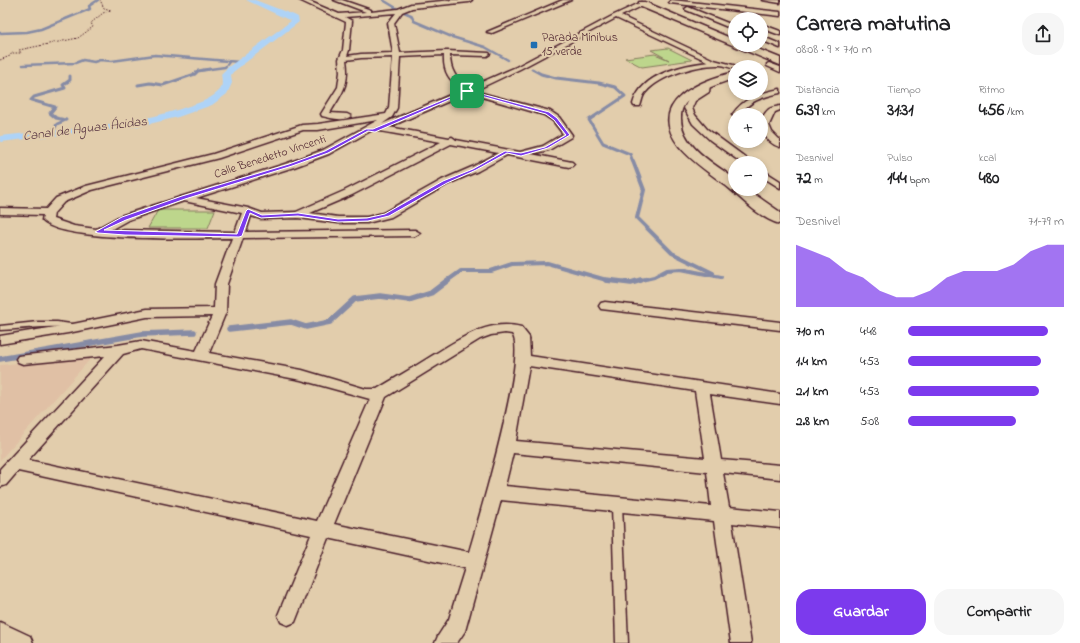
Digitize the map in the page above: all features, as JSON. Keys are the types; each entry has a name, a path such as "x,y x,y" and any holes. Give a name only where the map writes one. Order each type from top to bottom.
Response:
{"street":[{"path":"302,0 349,20 346,50 342,59 344,72 342,87 325,114 333,116 389,115"},
{"path":"337,0 360,9 378,13"},
{"path":"339,16 399,11 418,3 469,0"},
{"path":"490,32 568,0"},
{"path":"666,0 728,25"},
{"path":"765,0 780,1"},
{"path":"367,130 374,131 518,68 644,2 728,40"},
{"path":"672,2 780,14"},
{"path":"367,4 375,9 388,12"},
{"path":"389,115 393,108 397,54 391,23 398,15 399,11"},
{"path":"703,15 727,17"},
{"path":"616,16 720,64 728,66"},
{"path":"768,29 780,33"},
{"path":"768,41 780,46"},
{"path":"756,52 780,62"},
{"path":"447,53 446,68 448,73 454,81 467,91 547,113 556,119 568,135 546,148 521,154"},
{"path":"342,59 361,56 397,54 487,54"},
{"path":"768,65 780,62"},
{"path":"637,104 641,92 662,77 698,65 720,64"},
{"path":"768,67 780,70"},
{"path":"728,77 706,85 689,94 680,102 676,110 675,126 681,139 689,149 728,180"},
{"path":"706,85 705,92 692,100 688,108 689,114 708,134 738,156"},
{"path":"740,108 752,98 780,92"},
{"path":"780,108 772,110 765,122 765,128 770,137 780,144"},
{"path":"389,115 318,127 302,128 216,156 89,188 60,200 49,212 47,220 54,224 98,232 125,234 239,236 415,233"},
{"name":"Calle Benedetto Vincenti","path":"98,232 124,218 298,163 326,152 367,130 389,115"},
{"path":"381,128 452,140 569,164"},
{"path":"298,215 348,193 452,140"},
{"path":"184,198 248,211 261,216 298,215 338,220 368,220 387,215 445,182 475,170 506,152"},
{"path":"768,177 780,185"},
{"path":"747,196 780,219"},
{"path":"0,211 49,212"},
{"path":"201,355 220,312 222,284 248,211"},
{"path":"605,306 780,326"},
{"path":"0,340 76,328 147,313 220,312"},
{"path":"23,360 118,350 141,345 302,375 366,394 380,394 475,336 490,330 502,328 516,330 522,337 522,360 507,446 458,624 445,643"},
{"path":"0,480 118,350"},
{"path":"522,360 780,399"},
{"path":"702,387 742,643"},
{"path":"288,615 322,530 380,394"},
{"path":"507,446 780,472"},
{"path":"14,464 476,562"},
{"path":"495,492 780,520"},
{"path":"0,632 23,643"}],"lane":[{"path":"0,328 64,324 76,328"},
{"path":"617,505 622,643"}],"path":[{"path":"0,60 10,56 12,53 21,53 19,50 78,38 93,27 91,23 103,13 111,10 104,8 100,0"}],"shaded area":[{"path":"94,355 0,460 0,365"}],"green space":[{"path":"668,48 692,60 642,67 625,58 655,54 669,60 651,50"},
{"path":"158,210 215,210 208,228 148,228"}],"waterway":[{"path":"0,33 27,32 41,29 90,9 89,6 98,0"},
{"name":"Canal de Aguas Ácidas","path":"0,139 141,123 174,115 208,103 224,92 227,83 226,74 230,70 295,22 295,19 291,17 249,0"},
{"path":"383,0 398,9"},
{"path":"404,12 411,15 414,21 452,37 485,47 508,60"},
{"path":"23,65 75,63 83,60 94,62 100,60 112,61 155,55 240,62"},
{"path":"208,69 225,67 229,62"},
{"path":"138,85 150,83 163,85 195,74 198,71 208,69"},
{"path":"203,70 208,69"},
{"path":"534,70 532,69 541,74 556,78 599,83 615,87 625,96 589,120 603,143 630,154 633,162"},
{"path":"52,133 57,124 66,120 56,118 50,113 55,107 31,100 34,97 65,88 63,85 70,80 70,76"},
{"path":"633,161 644,190 637,218 672,253 713,273"},
{"path":"447,281 461,271 491,271 512,264 547,263 607,280"},
{"path":"640,280 654,277 667,270 681,269 721,277"},
{"path":"229,329 291,322 306,327 330,322 355,299 380,296 409,300 431,293 448,280"},
{"path":"607,280 631,283 640,280"},
{"path":"0,359 142,334 194,332"}],"place":[{"name":"Parada Minibus 15 verde","path":"534,45"}],"route":[{"path":"467,91 547,113 556,119 568,135 557,143 546,148 521,154 506,152 475,170 445,182 387,215 368,220 338,220 298,215 261,216 248,211 239,236 125,234 98,232 124,218 291,165 326,152 367,130 374,131 467,91"}]}
